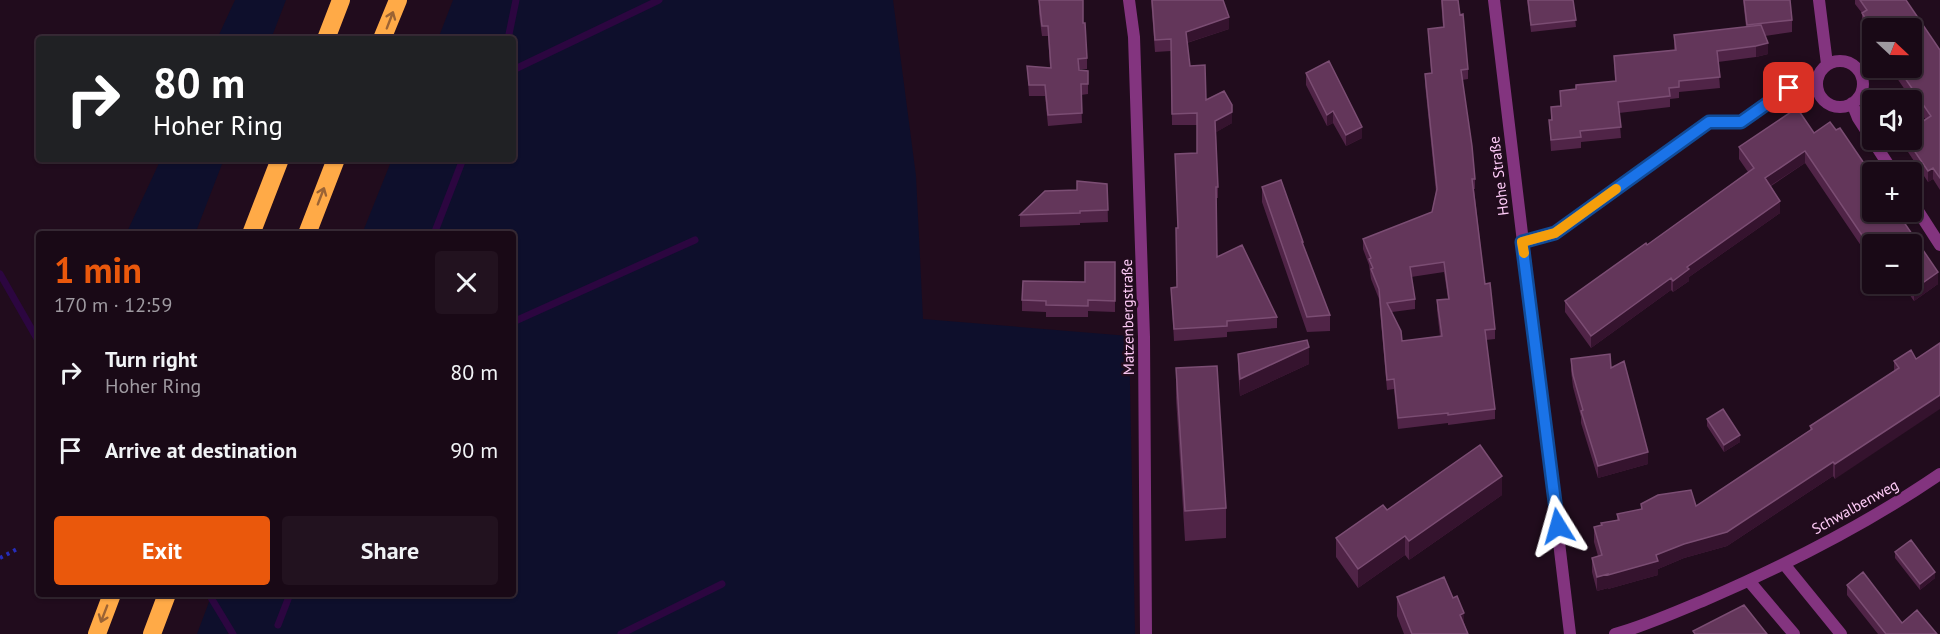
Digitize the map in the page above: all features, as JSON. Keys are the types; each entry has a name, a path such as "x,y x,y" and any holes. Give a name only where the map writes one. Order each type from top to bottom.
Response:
{"highway":[{"path":"327,36 341,0"},
{"path":"383,36 398,0"},
{"path":"252,231 279,162"},
{"path":"308,231 335,162"},
{"path":"97,634 111,597"},
{"path":"152,634 166,597"}],"street":[{"name":"Matzenbergstraße","path":"1129,0 1134,37 1144,326 1146,634"},
{"name":"Hohe Straße","path":"1494,0 1570,634"},
{"path":"1819,0 1827,64"},
{"path":"1833,61 1846,61 1852,63 1861,73 1863,86 1858,99 1847,106 1834,107 1822,100 1816,88 1818,74 1827,64 1833,61"},
{"path":"1522,242 1555,233 1709,122 1741,122 1789,88 1816,88"},
{"path":"1852,103 1858,118 1887,162"},
{"path":"1922,217 1940,245"},
{"name":"Schwalbenweg","path":"1615,634 1687,608 1784,564 1880,512 1940,474"},
{"path":"1784,564 1841,634"},
{"path":"1749,581 1794,634"}],"path":[{"path":"0,558 19,548"}],"shaded area":[{"path":"235,0 286,0 272,36 218,36"},
{"path":"453,0 893,0 916,176 923,319 1129,336 1135,634 236,634 233,629 227,634 197,634 211,597 516,597 516,231 363,231 391,162 516,162 516,36 439,36"},
{"path":"160,162 223,162 196,231 127,231"}],"building":[{"path":"1039,0 1083,0 1087,58 1078,59 1079,70 1088,71 1088,84 1081,84 1082,113 1048,115 1045,85 1029,85 1027,66 1051,68 1048,26 1042,26"},
{"path":"1152,0 1223,0 1229,17 1186,32 1190,66 1205,65 1206,100 1224,91 1232,105 1232,112 1215,121 1218,187 1216,187 1217,257 1242,245 1277,317 1227,321 1227,326 1174,329 1171,288 1177,287 1176,228 1178,228 1175,154 1197,153 1197,113 1172,114 1171,39 1155,40"},
{"path":"1442,0 1458,0 1460,15 1463,14 1468,69 1461,70 1472,146 1475,179 1472,179 1485,284 1490,283 1495,329 1485,330 1495,409 1398,418 1394,379 1387,380 1379,289 1371,269 1373,268 1369,259 1371,258 1363,239 1432,212 1437,189 1425,74 1432,73 1428,29 1444,27","holes":["1444,262 1449,299 1437,300 1442,336 1402,341 1401,331 1387,303 1415,299 1410,267"]},
{"path":"1528,0 1573,0 1576,20 1531,25"},
{"path":"1744,0 1790,0 1792,20 1747,25"},
{"path":"1860,0 1906,0 1918,18 1865,18 1862,13 1867,10"},
{"path":"1922,24 1940,50 1940,178 1933,168 1928,171 1914,150 1922,150 1922,122 1931,116 1922,103 1922,90 1913,90 1905,78 1922,78"},
{"path":"1761,25 1768,43 1717,51 1720,77 1679,81 1679,87 1669,88 1670,96 1618,102 1621,127 1580,131 1581,137 1551,140 1549,120 1552,120 1551,107 1561,106 1560,91 1576,89 1576,85 1616,81 1614,56 1676,50 1674,35"},
{"path":"1329,61 1362,127 1346,135 1333,111 1327,115 1306,73"},
{"path":"1797,108 1814,133 1830,122 1836,130 1840,128 1863,162 1862,222 1904,222 1912,234 1862,235 1805,151 1765,178 1780,201 1687,267 1689,269 1673,281 1671,278 1591,336 1565,301 1754,168 1739,147"},
{"path":"1281,180 1330,315 1307,317 1262,187"},
{"path":"1077,181 1107,184 1108,210 1020,215 1045,191 1077,190"},
{"path":"1922,249 1938,272 1922,283"},
{"path":"1085,262 1115,262 1115,301 1088,300 1088,306 1046,305 1046,301 1022,300 1023,281 1085,282"},
{"path":"1307,340 1309,347 1240,379 1238,354"},
{"path":"1940,343 1940,395 1727,532 1684,544 1656,555 1658,561 1597,577 1592,558 1602,555 1594,527 1602,525 1601,523 1619,520 1617,514 1642,509 1641,504 1658,495 1691,490 1696,506 1812,429 1810,426 1899,368 1894,361 1911,350 1916,359"},
{"path":"1610,354 1611,368 1624,361 1648,452 1598,466 1581,411 1583,410 1571,359"},
{"path":"1217,366 1226,508 1185,511 1176,368"},
{"path":"1723,409 1740,435 1724,445 1707,419"},
{"path":"1480,445 1502,476 1409,541 1405,536 1358,569 1336,538 1383,505 1387,510"},
{"path":"1911,540 1935,572 1920,584 1895,552"},
{"path":"1863,572 1902,623 1917,610 1937,634 1886,634 1847,585"},
{"path":"1444,577 1453,598 1457,596 1464,613 1460,615 1468,634 1412,634 1397,597"},
{"path":"1744,605 1767,634 1695,634 1693,631"}],"waterway":[{"path":"509,36 516,0"},
{"path":"516,69 659,0"},
{"path":"435,231 462,162"},
{"path":"516,321 695,240"},
{"path":"0,274 36,337"},
{"path":"621,634 722,584"},
{"path":"211,597 233,634"},
{"path":"278,625 289,597"}],"slow traffic":[{"path":"1524,253 1522,242 1555,233 1616,189"}],"route":[{"path":"1558,526 1522,242 1555,233 1709,122 1741,122 1789,88"}]}
